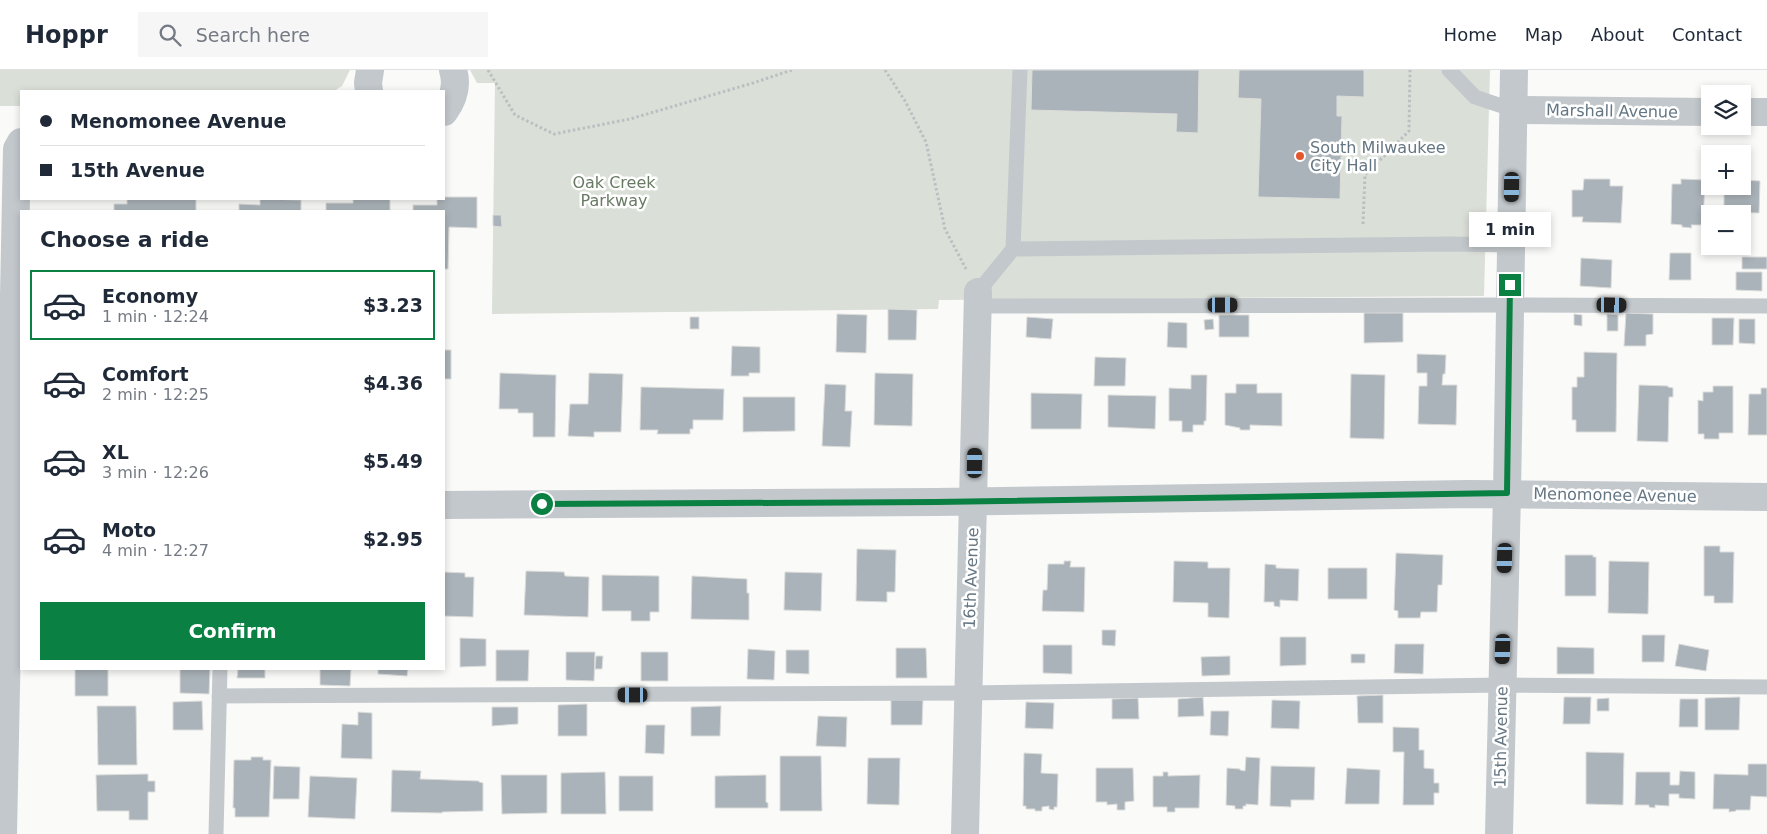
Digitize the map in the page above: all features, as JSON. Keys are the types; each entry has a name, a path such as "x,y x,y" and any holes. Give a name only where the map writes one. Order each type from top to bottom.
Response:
{"street":[{"path":"369,90 370,70"},
{"path":"445,111 451,102 455,87 453,70"},
{"name":"15th Avenue","path":"1499,834 1514,70"},
{"name":"Marshall Avenue","path":"1514,110 1701,112"},
{"path":"1751,112 1767,112"},
{"path":"3,834 19,146"},
{"name":"16th Avenue","path":"965,834 978,299"},
{"name":"Menomonee Avenue","path":"445,505 974,501 1507,493 1767,497"}],"lane":[{"path":"978,299 1012,249 1020,70"},
{"path":"1449,70 1474,97 1514,110"},
{"path":"1012,249 1511,245"},
{"path":"978,299 1767,306"},
{"path":"216,834 220,670"},
{"path":"219,696 967,694 1502,686 1767,688"}],"path":[{"path":"488,70 515,115 554,134 630,119 753,84 792,70"},
{"path":"885,70 905,101 926,142 946,229 978,299"},
{"path":"1363,245 1365,175 1409,131 1410,70"}],"green space":[{"path":"0,70 350,70 342,86 336,90 20,90 20,106 0,106"},
{"name":"Oak Creek Parkway","path":"470,70 1490,70 1484,296 939,300 938,309 492,314 495,83 477,83"}],"building":[{"path":"1032,70 1199,70 1198,133 1176,132 1177,114 1031,110"},
{"name":"South Milwaukee City Hall","path":"1239,70 1364,70 1364,97 1337,96 1337,116 1342,116 1340,199 1258,197 1261,99 1238,98"},
{"path":"1584,179 1610,179 1610,186 1623,186 1621,223 1582,222 1583,217 1572,217 1572,190 1583,190"},
{"path":"1681,179 1701,180 1701,195 1704,195 1704,205 1701,205 1701,225 1691,225 1692,228 1671,224 1672,184 1681,184"},
{"path":"1751,180 1760,181 1759,213 1751,213 1751,205 1724,205 1724,195 1751,195"},
{"path":"445,197 477,197 477,228 449,227 448,269 445,269 445,210 413,210 413,205 437,205 437,200 445,200"},
{"path":"127,200 196,200 196,210 114,210 114,204 127,204"},
{"path":"260,200 301,200 301,210 239,210 239,204 260,205"},
{"path":"353,200 390,200 390,210 326,210 326,203 353,203"},
{"path":"493,215 501,215 502,227 493,226"},
{"path":"1670,253 1691,253 1691,280 1669,280"},
{"path":"1742,257 1767,257 1767,269 1742,269"},
{"path":"1581,258 1612,260 1611,288 1580,286"},
{"path":"1736,272 1762,272 1762,291 1736,290"},
{"path":"888,309 917,310 916,340 888,340"},
{"path":"1364,313 1403,313 1403,342 1364,343"},
{"path":"1626,313 1653,314 1653,334 1646,335 1646,346 1624,346"},
{"path":"837,314 867,315 866,353 836,352"},
{"path":"1574,314 1582,315 1582,326 1574,325"},
{"path":"1607,314 1618,315 1618,331 1607,331"},
{"path":"1219,315 1249,315 1249,337 1219,337"},
{"path":"690,317 699,317 699,329 690,329"},
{"path":"1027,317 1053,319 1051,339 1026,337"},
{"path":"1712,318 1734,318 1733,345 1712,345"},
{"path":"1213,319 1214,329 1205,330 1204,320"},
{"path":"1739,319 1755,319 1755,344 1739,343"},
{"path":"1168,322 1187,323 1187,348 1167,347"},
{"path":"732,346 760,347 760,373 749,373 749,376 731,376"},
{"path":"445,350 451,350 451,379 445,379"},
{"path":"1584,352 1617,353 1616,432 1576,432 1576,420 1572,420 1572,387 1577,387 1577,377 1584,377"},
{"path":"1417,354 1446,355 1445,374 1443,374 1442,385 1457,385 1456,425 1418,424 1419,386 1427,386 1427,373 1417,373"},
{"path":"1095,357 1126,358 1125,386 1094,386"},
{"path":"500,373 556,375 555,437 533,437 533,413 518,413 518,409 499,409"},
{"path":"589,373 623,374 621,432 594,432 594,437 568,436 570,404 588,404"},
{"path":"875,373 913,374 912,426 874,425"},
{"path":"1351,374 1385,375 1384,439 1350,438"},
{"path":"1191,375 1207,375 1206,421 1204,421 1204,425 1193,425 1193,432 1182,432 1182,421 1169,421 1169,388 1191,389"},
{"path":"825,384 846,385 845,411 852,411 850,447 822,446"},
{"path":"1236,384 1257,384 1257,393 1282,393 1282,426 1250,425 1250,430 1240,430 1240,428 1225,425 1225,393 1236,393"},
{"path":"1639,385 1668,386 1673,388 1673,397 1669,397 1668,442 1637,441"},
{"path":"1713,386 1733,386 1733,433 1719,433 1719,439 1704,439 1704,434 1698,434 1698,400 1703,401 1703,392 1713,392"},
{"path":"641,387 724,389 723,420 693,420 693,429 690,429 690,434 657,434 658,430 640,430"},
{"path":"1761,388 1767,388 1767,435 1748,435 1749,394 1761,394"},
{"path":"1031,393 1082,394 1081,429 1031,429"},
{"path":"1108,395 1156,396 1155,429 1108,427"},
{"path":"743,397 795,397 795,431 743,432"},
{"path":"1704,546 1720,546 1720,552 1734,552 1733,603 1714,603 1714,596 1704,596"},
{"path":"857,549 896,550 895,592 887,592 887,602 856,601"},
{"path":"1396,553 1443,555 1442,585 1438,585 1437,612 1421,612 1420,618 1398,618 1398,611 1394,610"},
{"path":"1565,555 1593,555 1593,557 1596,557 1596,596 1565,596"},
{"path":"1064,561 1071,561 1070,567 1085,567 1084,612 1042,611 1043,590 1047,590 1048,564 1064,564"},
{"path":"1174,561 1208,562 1208,568 1230,568 1229,618 1208,617 1208,603 1173,602"},
{"path":"1609,561 1649,562 1648,614 1608,613"},
{"path":"1265,564 1276,565 1276,568 1299,569 1298,601 1280,600 1280,607 1274,606 1274,602 1264,602"},
{"path":"1328,568 1367,568 1367,599 1328,599"},
{"path":"526,571 564,572 565,576 589,577 588,617 524,615"},
{"path":"445,572 465,573 465,577 474,577 473,617 445,616"},
{"path":"785,572 822,573 821,611 784,610"},
{"path":"602,575 659,576 659,612 650,612 650,621 631,621 631,611 602,611"},
{"path":"692,576 747,579 749,620 691,619"},
{"path":"1102,630 1116,630 1115,646 1102,645"},
{"path":"1642,635 1665,635 1664,662 1642,662"},
{"path":"1280,637 1306,637 1306,665 1280,666"},
{"path":"460,638 486,639 486,666 460,667"},
{"path":"1395,644 1424,644 1423,674 1394,673"},
{"path":"1679,644 1709,650 1706,671 1675,666"},
{"path":"1043,645 1072,645 1072,674 1043,673"},
{"path":"1557,647 1594,648 1594,674 1557,674"},
{"path":"896,648 926,648 927,678 896,678"},
{"path":"748,649 775,651 774,680 747,679"},
{"path":"496,650 529,650 528,681 496,681"},
{"path":"786,650 809,650 809,674 786,673"},
{"path":"566,652 595,652 594,681 566,680"},
{"path":"641,652 668,652 668,681 641,681"},
{"path":"1351,654 1365,654 1365,663 1351,663"},
{"path":"596,656 603,656 602,669 595,669"},
{"path":"1230,656 1230,675 1202,676 1201,657"},
{"path":"75,670 108,670 108,696 75,696"},
{"path":"180,670 210,670 209,694 180,693"},
{"path":"238,670 265,670 265,678 237,678"},
{"path":"320,670 351,670 350,686 320,685"},
{"path":"378,670 408,670 407,676 378,674"},
{"path":"1383,695 1383,723 1358,723 1357,696"},
{"path":"1203,697 1204,716 1178,717 1178,699"},
{"path":"1564,697 1591,697 1590,724 1563,724"},
{"path":"1740,697 1739,730 1705,730 1705,698"},
{"path":"1138,698 1139,719 1112,719 1112,699"},
{"path":"1609,698 1609,711 1597,711 1597,699"},
{"path":"1680,699 1698,699 1698,727 1679,727"},
{"path":"891,700 923,700 922,725 891,725"},
{"path":"1272,700 1300,701 1299,729 1271,728"},
{"path":"202,701 203,730 173,730 173,702"},
{"path":"1026,702 1054,703 1053,729 1025,728"},
{"path":"587,704 587,736 558,736 558,705"},
{"path":"97,706 136,706 137,765 98,765"},
{"path":"721,706 720,736 691,736 691,707"},
{"path":"492,707 518,707 518,724 492,726"},
{"path":"1211,711 1229,711 1228,736 1210,735"},
{"path":"358,712 372,713 372,759 341,758 342,724 358,725"},
{"path":"818,716 847,717 846,747 816,746"},
{"path":"646,725 665,725 664,754 645,753"},
{"path":"1393,727 1419,728 1419,750 1424,750 1424,768 1434,769 1434,783 1439,783 1439,793 1434,793 1434,805 1403,805 1404,752 1393,752"},
{"path":"1586,752 1624,753 1623,805 1586,804"},
{"path":"1024,753 1042,754 1041,773 1058,774 1057,807 1054,807 1054,810 1049,809 1049,806 1042,807 1042,811 1035,811 1035,809 1026,809 1026,806 1023,806"},
{"path":"780,756 821,756 822,811 780,811"},
{"path":"251,757 263,757 263,760 271,760 269,817 235,817 235,808 233,808 234,760 251,760"},
{"path":"1246,757 1260,758 1258,805 1246,804 1246,806 1243,806 1243,809 1235,809 1235,806 1226,805 1227,768 1245,771"},
{"path":"868,758 900,758 899,805 867,804"},
{"path":"1748,764 1767,764 1767,797 1751,796 1750,810 1729,812 1729,809 1713,809 1714,774 1748,775"},
{"path":"274,766 300,767 299,799 273,799"},
{"path":"1271,766 1315,767 1314,800 1291,800 1291,807 1270,806"},
{"path":"1096,768 1133,768 1134,801 1125,802 1125,810 1117,810 1117,804 1107,805 1107,802 1096,802"},
{"path":"1347,768 1380,770 1379,804 1345,804"},
{"path":"392,770 421,771 420,779 479,781 483,783 483,811 442,813 391,812"},
{"path":"1680,771 1695,772 1695,799 1679,798 1679,794 1669,794 1669,806 1655,805 1655,808 1649,807 1649,805 1635,805 1636,772 1670,772 1670,785 1679,785"},
{"path":"605,772 606,814 561,814 561,773"},
{"path":"1163,772 1168,772 1168,776 1200,775 1199,808 1175,808 1175,812 1167,812 1167,807 1153,807 1153,776 1163,776"},
{"path":"148,774 148,781 155,781 155,792 148,792 148,820 129,820 129,811 97,811 96,775"},
{"path":"501,775 547,775 547,813 502,814"},
{"path":"766,775 766,802 768,803 768,808 715,808 715,776"},
{"path":"310,776 357,778 355,819 308,817"},
{"path":"619,776 653,776 653,811 619,811"}],"place":[{"name":"South Milwaukee City Hall","path":"1300,156"}],"route":[{"path":"542,504 936,502 1507,493 1510,285"}]}
